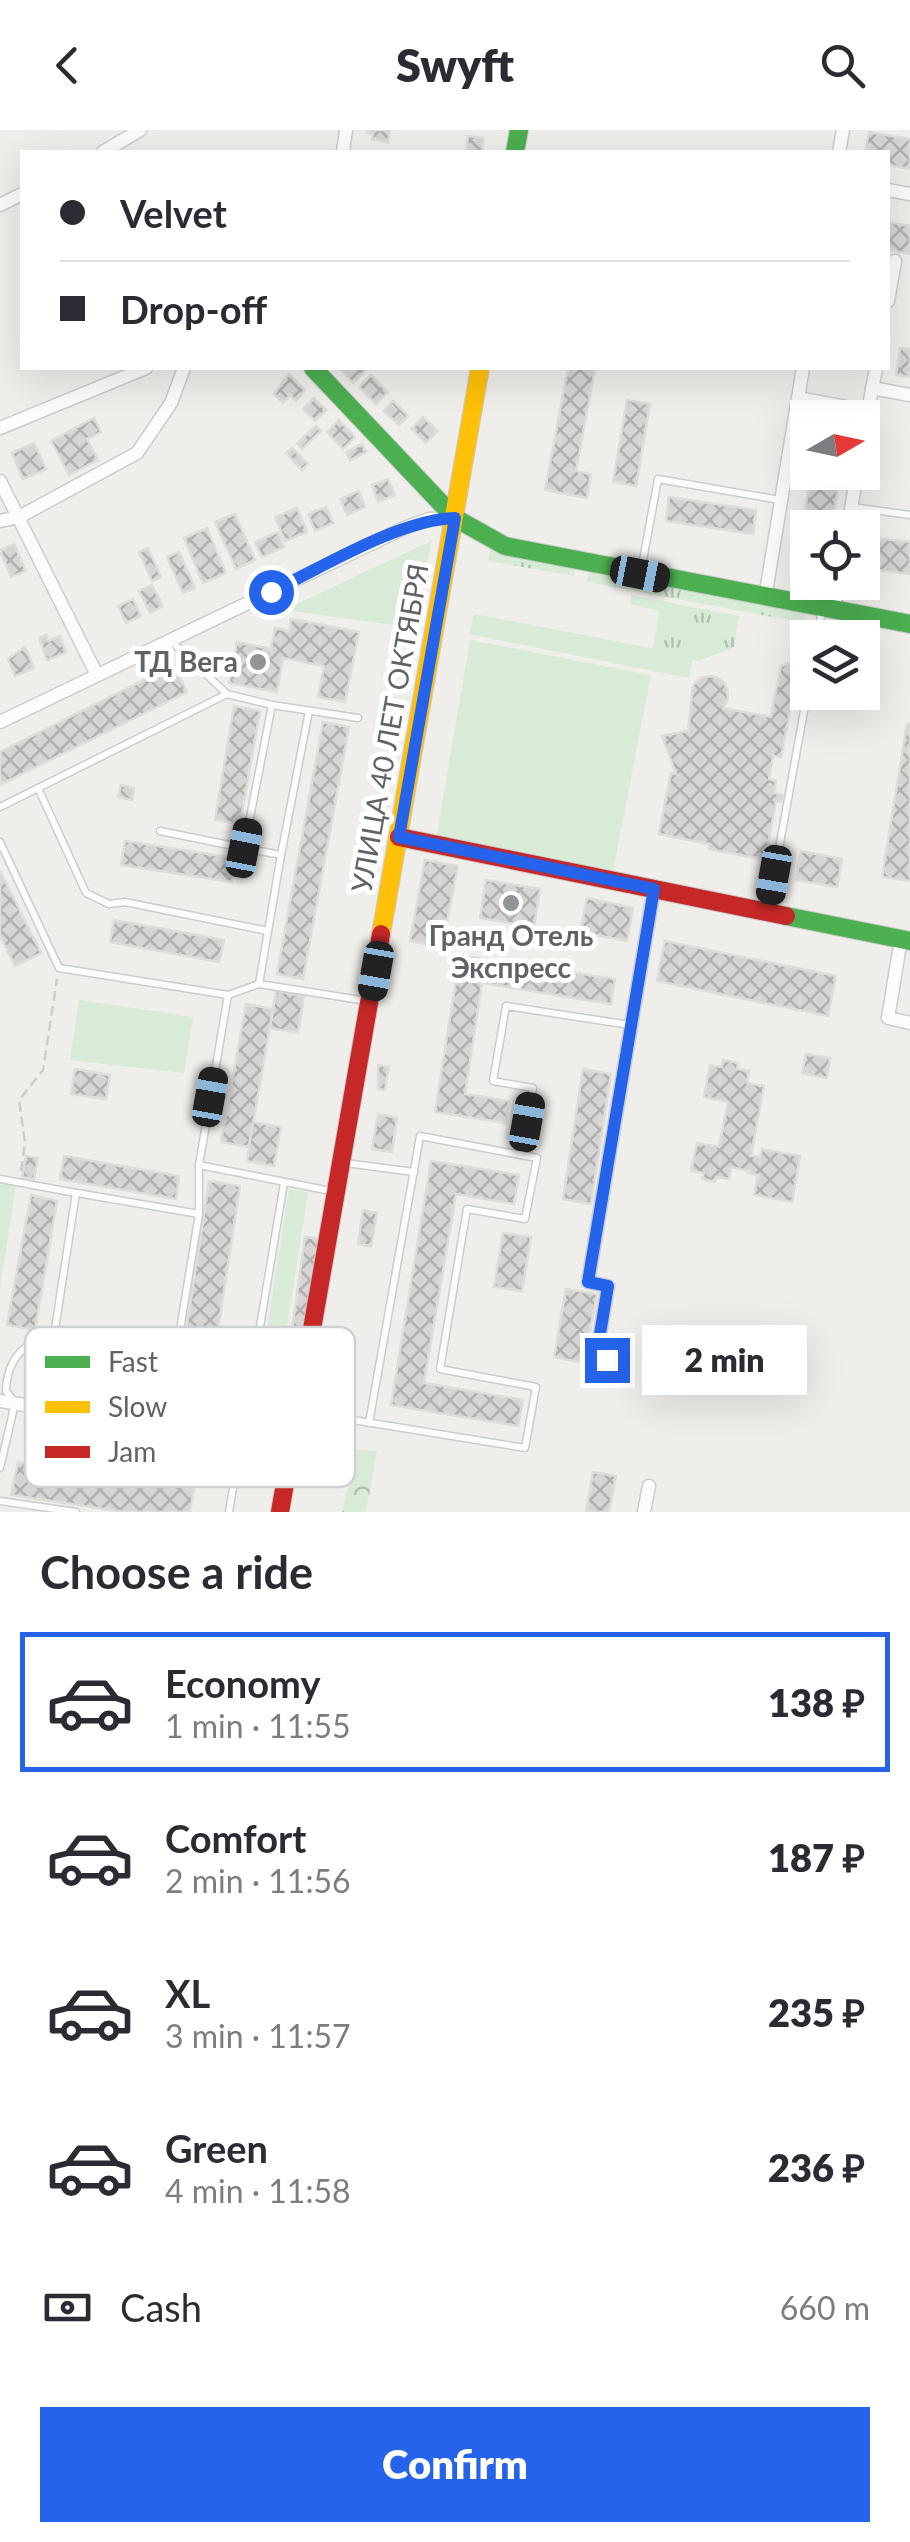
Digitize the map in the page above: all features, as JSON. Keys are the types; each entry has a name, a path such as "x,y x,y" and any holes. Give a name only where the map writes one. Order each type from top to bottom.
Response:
{"street":[{"path":"111,150 140,130"},
{"path":"891,260 910,264"},
{"path":"0,428 141,370"},
{"path":"0,520 19,516 137,454 171,403 183,370"},
{"path":"315,370 455,518 505,546 910,624"},
{"name":"УЛИЦА 40 ЛЕТ ОКТЯБРЯ","path":"313,1327 480,370"},
{"path":"765,598 803,370"},
{"path":"870,400 876,370"},
{"path":"872,388 910,395"},
{"path":"798,398 808,400"},
{"path":"0,481 97,675"},
{"path":"851,510 854,490"},
{"path":"0,722 404,528 429,519 455,518"},
{"path":"828,610 832,600"},
{"path":"399,837 906,940 888,1018 910,1022"},
{"path":"607,1360 596,1358 608,1286 588,1282 654,889"},
{"path":"0,1400 25,1406"},
{"path":"644,1512 648,1486"},
{"name":"УЛИЦА 40 ЛЕТ ОКТЯБРЯ","path":"280,1512 285,1487"}],"lane":[{"path":"640,574 658,479 781,500"},
{"path":"852,506 910,515"},
{"path":"824,620 828,610"},
{"path":"170,640 227,694 358,718"},
{"path":"0,807 227,694"},
{"path":"244,848 272,705"},
{"path":"767,912 804,710"},
{"path":"259,984 309,711"},
{"path":"38,788 86,893 109,904 126,902 268,930"},
{"path":"160,831 281,855"},
{"path":"0,842 59,968 228,995 259,984 370,1001"},
{"path":"181,1327 198,1214 199,1165 228,995"},
{"path":"521,1155 533,1088 493,1080 506,1006 632,1025"},
{"path":"355,1420 525,1448 536,1387 440,1369 467,1210 525,1219 537,1158 420,1136 369,1422"},
{"path":"342,1162 414,1172"},
{"path":"199,1165 337,1192"},
{"path":"0,1179 198,1214"},
{"path":"259,1327 284,1183"},
{"path":"55,1327 76,1193"},
{"path":"0,1468 15,1404 6,1391 10,1363 25,1345"},
{"path":"230,1512 233,1487"},
{"path":"0,1501 76,1512"}],"path":[{"path":"20,1182 26,1142 19,1100 43,1070 59,968"}],"green space":[{"path":"431,541 415,628 284,610"},
{"path":"491,548 576,563 574,576 488,561"},
{"path":"590,567 807,608 805,620 790,620 587,582"},
{"path":"631,595 739,616 734,647 699,661 652,654 659,611 630,604"},
{"path":"474,614 693,656 689,678 469,634"},
{"path":"470,640 651,675 613,871 437,835"},
{"path":"79,1000 193,1017 184,1073 70,1060"},
{"path":"0,1183 16,1186 0,1287"},
{"path":"289,1189 308,1192 287,1327 267,1327"},
{"path":"357,1450 377,1451 366,1512 342,1512 348,1487 355,1487"}],"building":[{"path":"368,130 390,130 388,142 372,139"},
{"path":"869,132 910,139 910,169 890,165 890,150 865,150"},
{"path":"468,136 483,138 482,150 466,150"},
{"path":"890,222 910,226 910,254 890,250"},
{"path":"900,348 910,349 910,377 896,375"},
{"path":"341,370 366,370 353,383"},
{"path":"568,370 595,370 576,471 591,474 587,498 545,490"},
{"path":"289,374 305,390 296,401 290,395 283,403 274,394"},
{"path":"371,375 388,392 376,404 359,387"},
{"path":"314,398 326,410 315,421 303,409"},
{"path":"627,400 650,404 636,486 613,482"},
{"path":"393,401 408,416 399,425 384,411"},
{"path":"423,417 438,431 426,443 411,429"},
{"path":"94,418 101,432 87,439 98,460 69,475 51,441"},
{"path":"339,420 355,437 343,449 327,432"},
{"path":"316,426 321,431 302,449 297,443"},
{"path":"34,443 46,469 23,479 12,453"},
{"path":"362,444 366,452 350,460 346,452"},
{"path":"292,448 308,464 302,470 286,453"},
{"path":"388,479 395,495 378,502 372,485"},
{"path":"809,490 838,490 834,510 805,510"},
{"path":"359,491 365,507 347,515 340,499"},
{"path":"669,497 756,510 753,534 666,521"},
{"path":"326,507 333,523 315,531 308,514"},
{"path":"297,508 307,532 285,541 275,517"},
{"path":"235,514 255,560 236,569 215,522"},
{"path":"207,528 226,573 203,583 184,538"},
{"path":"278,532 284,547 262,557 255,542"},
{"path":"880,539 910,542 910,574 880,570"},
{"path":"14,544 26,571 11,577 0,550"},
{"path":"148,548 161,577 152,581 139,552"},
{"path":"179,552 195,588 183,593 167,557"},
{"path":"152,585 163,606 150,613 139,591"},
{"path":"133,599 141,616 126,623 118,606"},
{"name":"ТД Вега","path":"291,619 359,632 345,702 318,697 324,666 283,658 277,692 229,683 237,642 271,649 275,628 289,631"},
{"path":"46,635 48,641 60,636 66,653 47,660 39,638"},
{"path":"25,647 34,668 15,676 8,659"},
{"path":"790,663 790,710 781,757 773,756 769,779 776,781 774,793 784,795 783,802 776,801 768,845 777,847 775,855 767,853 766,860 659,834 671,773 676,774 662,736 688,731 693,685 700,678 721,679 728,699 723,708 771,717 781,666"},
{"path":"174,665 187,692 0,785 0,752"},
{"path":"234,706 260,711 240,824 215,820"},
{"path":"323,722 349,727 303,979 277,974"},
{"path":"910,724 910,881 882,877"},
{"path":"121,785 134,788 132,800 118,797"},
{"path":"125,841 235,858 232,882 121,865"},
{"path":"801,851 842,859 837,887 796,880"},
{"path":"425,860 458,866 442,947 410,941"},
{"path":"0,871 41,953 15,966 0,936"},
{"path":"486,880 540,889 534,927 480,918"},
{"path":"587,898 633,908 627,941 580,932"},
{"path":"114,920 224,940 219,962 110,942"},
{"path":"665,941 836,976 828,1016 657,981"},
{"path":"460,955 615,979 611,1004 482,983 465,1094 509,1101 506,1123 435,1112"},
{"path":"276,991 304,996 298,1033 270,1028"},
{"path":"246,1004 273,1009 249,1147 221,1142"},
{"path":"806,1054 830,1058 827,1078 802,1073"},
{"path":"723,1060 738,1063 737,1069 749,1071 747,1083 764,1086 751,1156 760,1157 762,1149 800,1156 792,1202 754,1195 758,1175 749,1171 731,1167 729,1179 716,1177 715,1182 702,1179 704,1173 691,1171 697,1143 719,1147 728,1102 704,1097 710,1065 722,1067"},
{"path":"378,1065 389,1067 385,1090 378,1089"},
{"path":"75,1069 110,1075 106,1099 71,1094"},
{"path":"583,1069 611,1074 591,1204 563,1199"},
{"path":"378,1114 397,1118 392,1152 372,1149"},
{"path":"253,1122 281,1127 274,1166 247,1161"},
{"path":"26,1156 38,1158 34,1179 22,1177"},
{"path":"64,1156 179,1176 176,1199 60,1179"},
{"path":"431,1161 519,1175 514,1204 456,1194 424,1383 523,1400 518,1426 391,1405"},
{"path":"209,1181 240,1186 218,1327 187,1327"},
{"path":"31,1195 57,1201 36,1327 7,1325"},
{"path":"363,1210 377,1213 371,1246 358,1244"},
{"path":"503,1233 531,1237 522,1291 494,1287"},
{"path":"305,1237 320,1239 308,1327 292,1327"},
{"path":"566,1289 597,1294 584,1363 554,1357"},
{"path":"18,1462 25,1463 25,1487 194,1489 190,1512 124,1512 11,1495"},
{"path":"593,1472 616,1476 609,1512 586,1512"}],"traffic: fast":[{"path":"515,150 519,130"},
{"path":"315,370 455,518 505,546 910,624"},
{"path":"786,916 910,941"}],"traffic: slow":[{"path":"381,934 480,370"}],"traffic: jam":[{"path":"399,837 786,916"},
{"path":"312,1327 381,934"},
{"path":"280,1512 284,1487"}],"place":[{"name":"ТД Вега","path":"258,662"},
{"name":"Гранд Отель Экспресс","path":"511,903"}],"route":[{"path":"271,592 404,528 429,519 455,518 399,837 654,889 588,1282 608,1286 596,1358 607,1360"}]}
